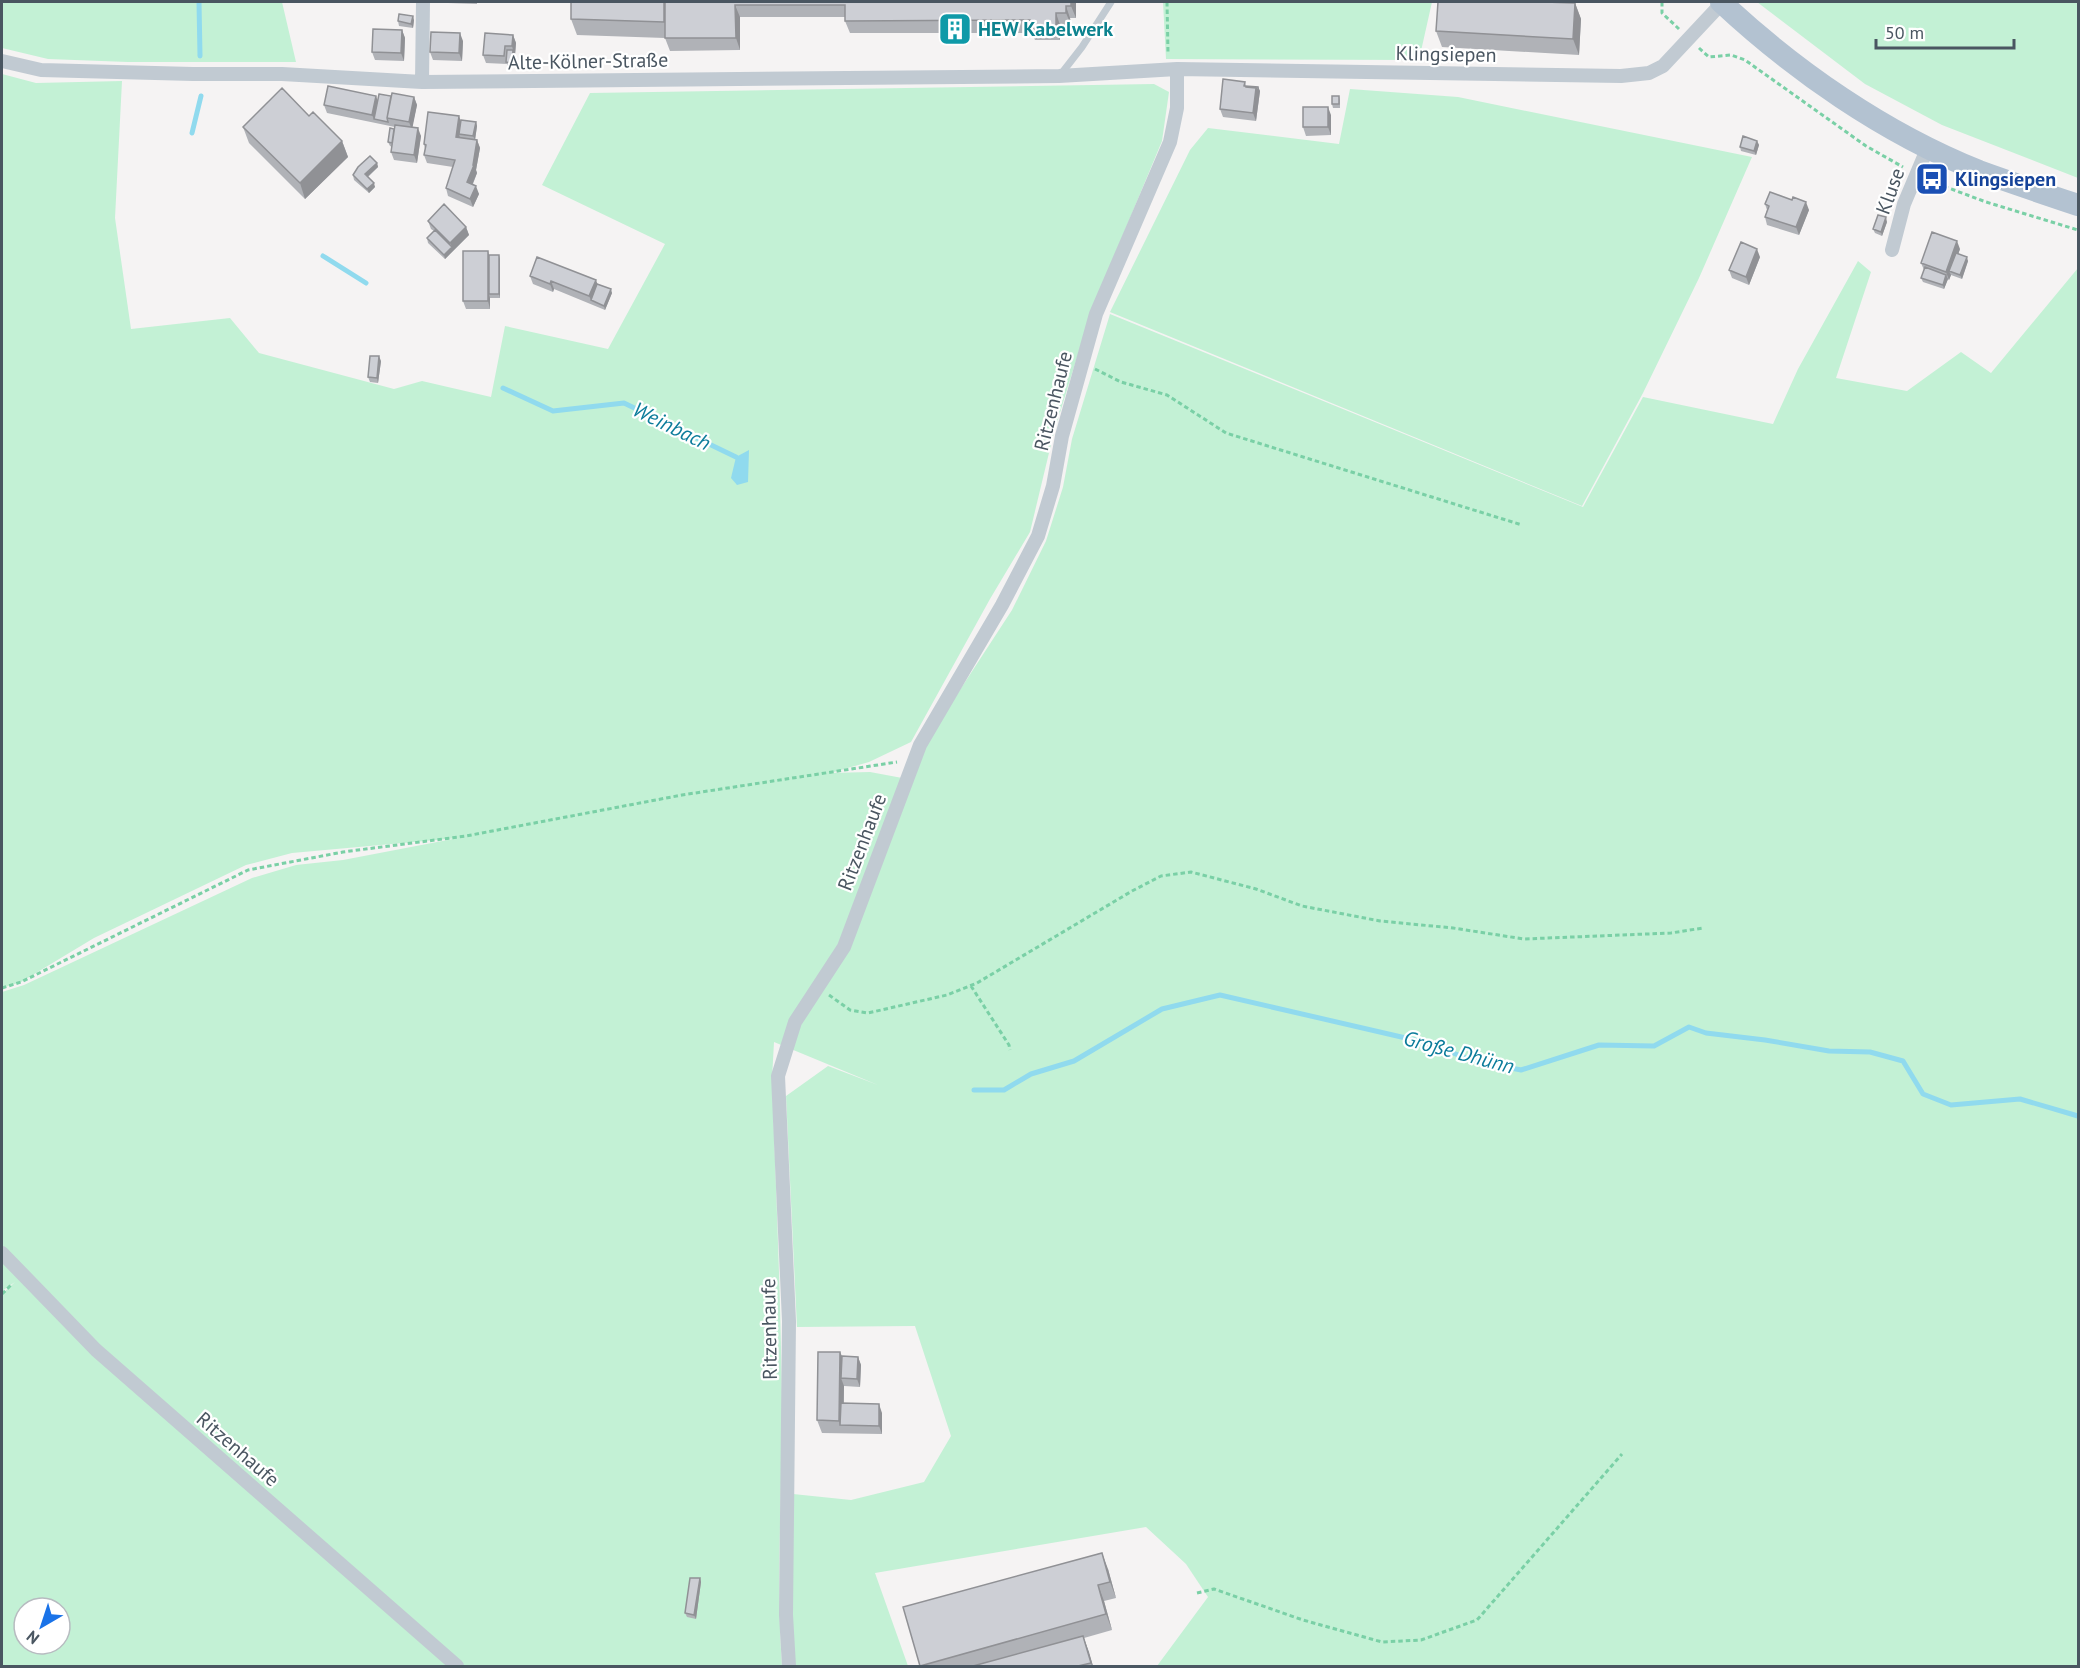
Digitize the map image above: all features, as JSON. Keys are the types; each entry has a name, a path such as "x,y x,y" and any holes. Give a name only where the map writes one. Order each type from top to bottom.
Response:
{"main road":[{"path":"1721,2 1757,35 1837,93 1893,128 1978,170 2079,205"}],"street":[{"path":"422,82 423,2"},
{"name":"Klingsiepen","path":"1172,70 1620,76 1649,73 1663,66 1721,2"},
{"name":"Alte-Kölner-Straße","path":"2,61 41,70 282,74 422,82 1059,76 1172,70"},
{"name":"Ritzenhaufe","path":"789,1666 786,1615 789,1321 778,1076 795,1023 844,947 920,745 1002,605 1038,536 1053,486 1062,436 1096,314 1170,142 1177,108 1172,70"},
{"name":"Kluse","path":"1892,249 1904,204 1928,147"},
{"name":"Ritzenhaufe","path":"2,1253 96,1350 457,1666"}],"lane":[{"path":"1059,76 1113,2"}],"path":[{"path":"1167,2 1172,70"},
{"path":"1662,2 1662,13 1688,38"},
{"path":"1082,363 1121,382 1167,395 1226,433 1522,525"},
{"path":"2,988 21,982 248,870 343,852 466,836 682,795 893,762 914,762"},
{"path":"818,987 850,1010 868,1013 947,995 971,986 1161,876 1191,872 1256,889 1313,908 1380,921 1453,928 1524,939 1671,933 1703,928"},
{"path":"971,986 992,1016 1009,1044 1010,1050"},
{"path":"1197,1593 1214,1589 1303,1620 1382,1642 1421,1640 1477,1620 1622,1455"}],"green space":[{"path":"2,2 282,2 296,62 128,62 48,59 2,48"},
{"path":"1163,2 1432,2 1419,60 1166,59"},
{"path":"1757,2 2078,2 2078,178 1942,125 1865,84"},
{"path":"2,74 36,83 122,81 115,218 131,329 230,318 259,353 394,389 422,381 491,397 505,326 608,349 665,244 542,185 590,93 1154,84 1169,92 1162,141 1091,312 1054,432 1030,532 911,742 869,762 830,773 870,772 913,780 924,745 1012,610 1046,541 1063,487 1072,439 1110,314 1583,507 1643,397 1773,424 1798,369 1858,261 1871,272 1836,378 1907,391 1961,352 1991,373 2078,268 2078,1666 1157,1666 1208,1597 1186,1564 1146,1527 875,1573 908,1666 795,1666 792,1616 793,1494 851,1500 924,1482 951,1436 915,1326 797,1327 786,1096 828,1066 878,1085 774,1042 772,1079 782,1411 779,1571 782,1666 2,1666 2,1294 15,1282 2,1291 2,992 24,985 252,878 296,865 343,860 458,838 292,853 246,865 94,938 21,982 2,988"},
{"path":"1350,89 1458,97 1752,157 1699,278 1643,393 1582,506 1110,312 1190,150 1208,128 1339,144"}],"water":[{"path":"749,450 748,482 737,485 731,478 736,457"}],"building":[{"path":"571,2 664,2 664,22 571,19"},
{"path":"665,2 1071,2 1071,6 1066,6 1066,13 1056,13 1056,28 1031,28 1030,20 845,21 845,5 735,5 736,38 665,38"},
{"path":"1438,2 1575,3 1573,39 1436,31"},
{"path":"399,14 413,16 411,24 398,21"},
{"path":"373,29 402,30 401,53 372,52"},
{"path":"431,32 460,33 459,53 430,52"},
{"path":"485,33 513,35 512,46 505,46 504,56 483,55"},
{"path":"507,50 513,50 512,63 506,62"},
{"path":"1223,79 1245,82 1244,86 1256,88 1253,113 1220,109"},
{"path":"328,86 376,96 372,115 324,105"},
{"path":"282,88 309,116 313,112 342,141 300,183 243,127"},
{"path":"392,93 414,97 409,122 387,118"},
{"path":"379,94 391,96 388,122 374,119"},
{"path":"1332,96 1339,96 1339,104 1332,104"},
{"path":"1303,107 1328,107 1328,127 1303,127"},
{"path":"428,112 459,116 456,137 477,140 474,165 467,182 476,186 470,199 446,188 455,160 424,155"},
{"path":"461,120 476,122 473,136 459,134"},
{"path":"395,125 418,128 414,155 391,152"},
{"path":"390,128 394,129 392,143 388,142"},
{"path":"1743,136 1757,141 1754,151 1740,147"},
{"path":"370,156 377,163 365,174 374,183 367,189 353,175"},
{"path":"1770,192 1792,200 1793,197 1806,202 1796,227 1765,217 1769,206 1765,204"},
{"path":"444,204 466,227 450,243 428,221"},
{"path":"1878,215 1886,217 1881,232 1873,229"},
{"path":"435,230 452,247 444,255 427,238"},
{"path":"1932,232 1957,241 1946,272 1921,263"},
{"path":"1741,242 1757,249 1746,277 1729,270"},
{"path":"463,251 488,251 488,301 463,301"},
{"path":"1956,253 1967,257 1960,275 1949,271"},
{"path":"489,255 499,255 499,294 489,294"},
{"path":"537,257 596,280 589,296 551,281 550,284 530,276"},
{"path":"1925,267 1946,275 1943,285 1921,278"},
{"path":"597,284 611,289 604,306 591,300"},
{"path":"370,356 379,356 377,378 368,377"},
{"path":"818,1352 840,1352 839,1421 817,1420"},
{"path":"842,1356 858,1357 857,1379 841,1378"},
{"path":"841,1403 879,1404 879,1426 840,1425"},
{"path":"1102,1553 1110,1582 1098,1585 1106,1614 920,1666 903,1607"},
{"path":"690,1578 700,1578 694,1615 685,1613"},
{"path":"1083,1636 1091,1663 1078,1666 973,1666"}],"waterway":[{"name":"Weinbach","path":"199,2 200,56"},
{"name":"Weinbach","path":"192,133 201,96"},
{"name":"Weinbach","path":"323,256 366,283"},
{"name":"Weinbach","path":"503,388 553,411 624,403 736,457"},
{"name":"Große Dhünn","path":"974,1090 1004,1090 1031,1074 1074,1061 1162,1009 1220,995 1423,1042 1472,1060 1521,1070 1599,1045 1654,1046 1689,1027 1706,1033 1829,1051 1870,1052 1903,1061 1923,1094 1951,1105 2020,1099 2078,1116"}],"place":[{"name":"HEW Kabelwerk","path":"955,29"},
{"name":"Klingsiepen","path":"1932,179"}]}
